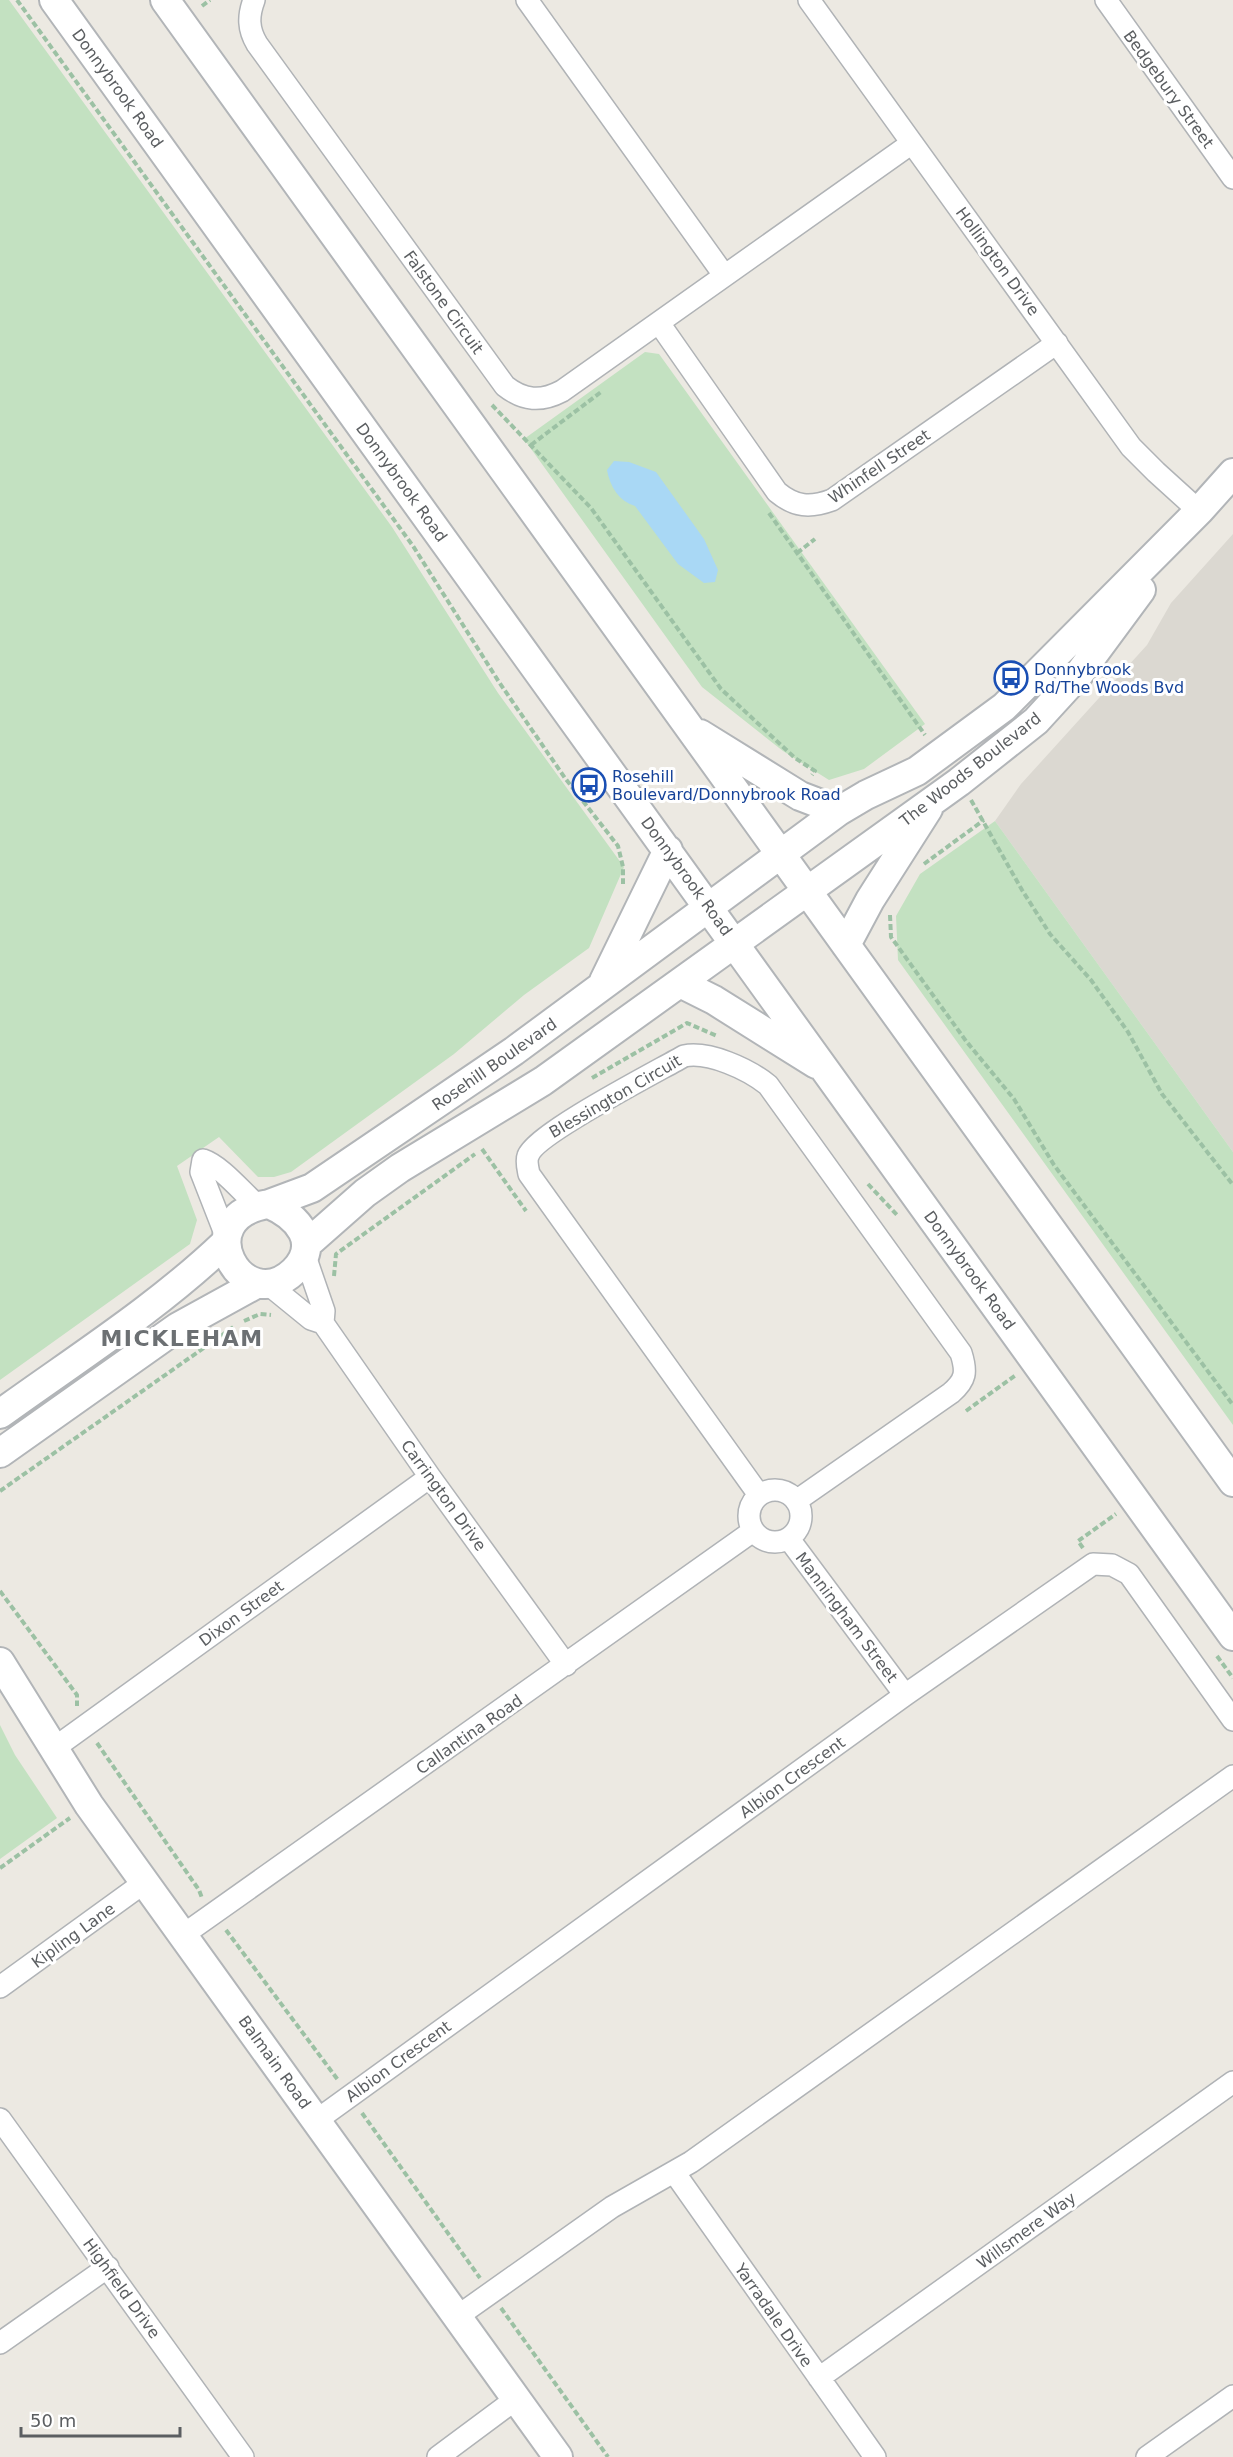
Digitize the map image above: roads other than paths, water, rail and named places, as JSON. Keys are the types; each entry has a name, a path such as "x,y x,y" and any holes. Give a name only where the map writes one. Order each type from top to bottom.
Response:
{"main road":[{"name":"Donnybrook Road","path":"54,0 828,1072 1223,1643"},
{"path":"165,0 1233,1482"},
{"name":"The Woods Boulevard","path":"709,907 839,811 866,795 917,771 1004,707 1199,511 1233,473"},
{"name":"The Woods Boulevard","path":"734,942 959,782 1036,721 1079,674 1199,511"},
{"path":"689,727 800,796 839,811"},
{"path":"846,945 870,900 936,797"},
{"path":"602,985 668,850"},
{"name":"Rosehill Boulevard","path":"264,1205 312,1188 351,1163 514,1051 709,907"},
{"path":"0,1453 178,1326 263,1284 288,1276 305,1251 357,1200 400,1168 543,1081 734,942"},
{"path":"680,983 714,1000 828,1072"},
{"path":"0,1414 145,1311 198,1269 225,1240 238,1219 248,1210 264,1205 293,1217 299,1226 305,1251"},
{"path":"225,1240 234,1265 249,1280 263,1284"},
{"name":"Balmain Road","path":"0,1662 89,1804 558,2457"}],"street":[{"name":"Falstone Circuit","path":"254,0 249,24 257,44 505,386 527,399 551,397 912,143"},
{"path":"527,0 724,275"},
{"name":"Hollington Drive","path":"809,0 1131,447 1199,511"},
{"name":"Bedgebury Street","path":"1106,0 1233,178"},
{"name":"Whinfell Street","path":"659,323 777,492 792,503 805,506 818,505 832,500 1057,343"},
{"name":"Blessington Circuit","path":"759,1495 529,1174 527,1165 527,1156 530,1151 552,1132 684,1056 706,1055 751,1074 768,1085 961,1353 966,1374 961,1384 951,1393 796,1501"},
{"path":"225,1240 201,1172 203,1160 214,1164 237,1188 264,1205"},
{"name":"Carrington Drive","path":"305,1251 324,1311 323,1323"},
{"name":"Carrington Drive","path":"263,1284 294,1304 311,1319 323,1323 430,1477 567,1665"},
{"name":"Dixon Street","path":"53,1749 430,1477"},
{"path":"773,1490 782,1491 796,1501 801,1518 799,1527 789,1539 770,1542 753,1531 750,1510 759,1495 773,1490"},
{"name":"Callantina Road","path":"183,1935 753,1531"},
{"name":"Manningham Street","path":"789,1539 906,1695"},
{"name":"Albion Crescent","path":"317,2120 906,1695 1093,1564 1112,1565 1129,1574 1233,1720"},
{"path":"458,2316 612,2208 674,2172 1233,1776"},
{"name":"Kipling Lane","path":"0,1987 145,1882"},
{"name":"Willsmere Way","path":"819,2378 1233,2082"},
{"name":"Highfield Drive","path":"0,2119 243,2457"},
{"name":"Yarradale Drive","path":"674,2172 875,2457"},
{"path":"0,2343 108,2267"},
{"path":"1147,2457 1233,2396"},
{"path":"438,2457 516,2399"}],"water":[{"path":"614,461 629,462 656,472 704,539 718,570 715,582 704,583 678,564 635,506 624,501 616,492 607,470"}],"place":[{"name":"Donnybrook Rd/The Woods Bvd","path":"1011,678"},
{"name":"Rosehill Boulevard/Donnybrook Road","path":"589,785"}],"district":[{"name":"MICKLEHAM","path":"182,1338"}]}
